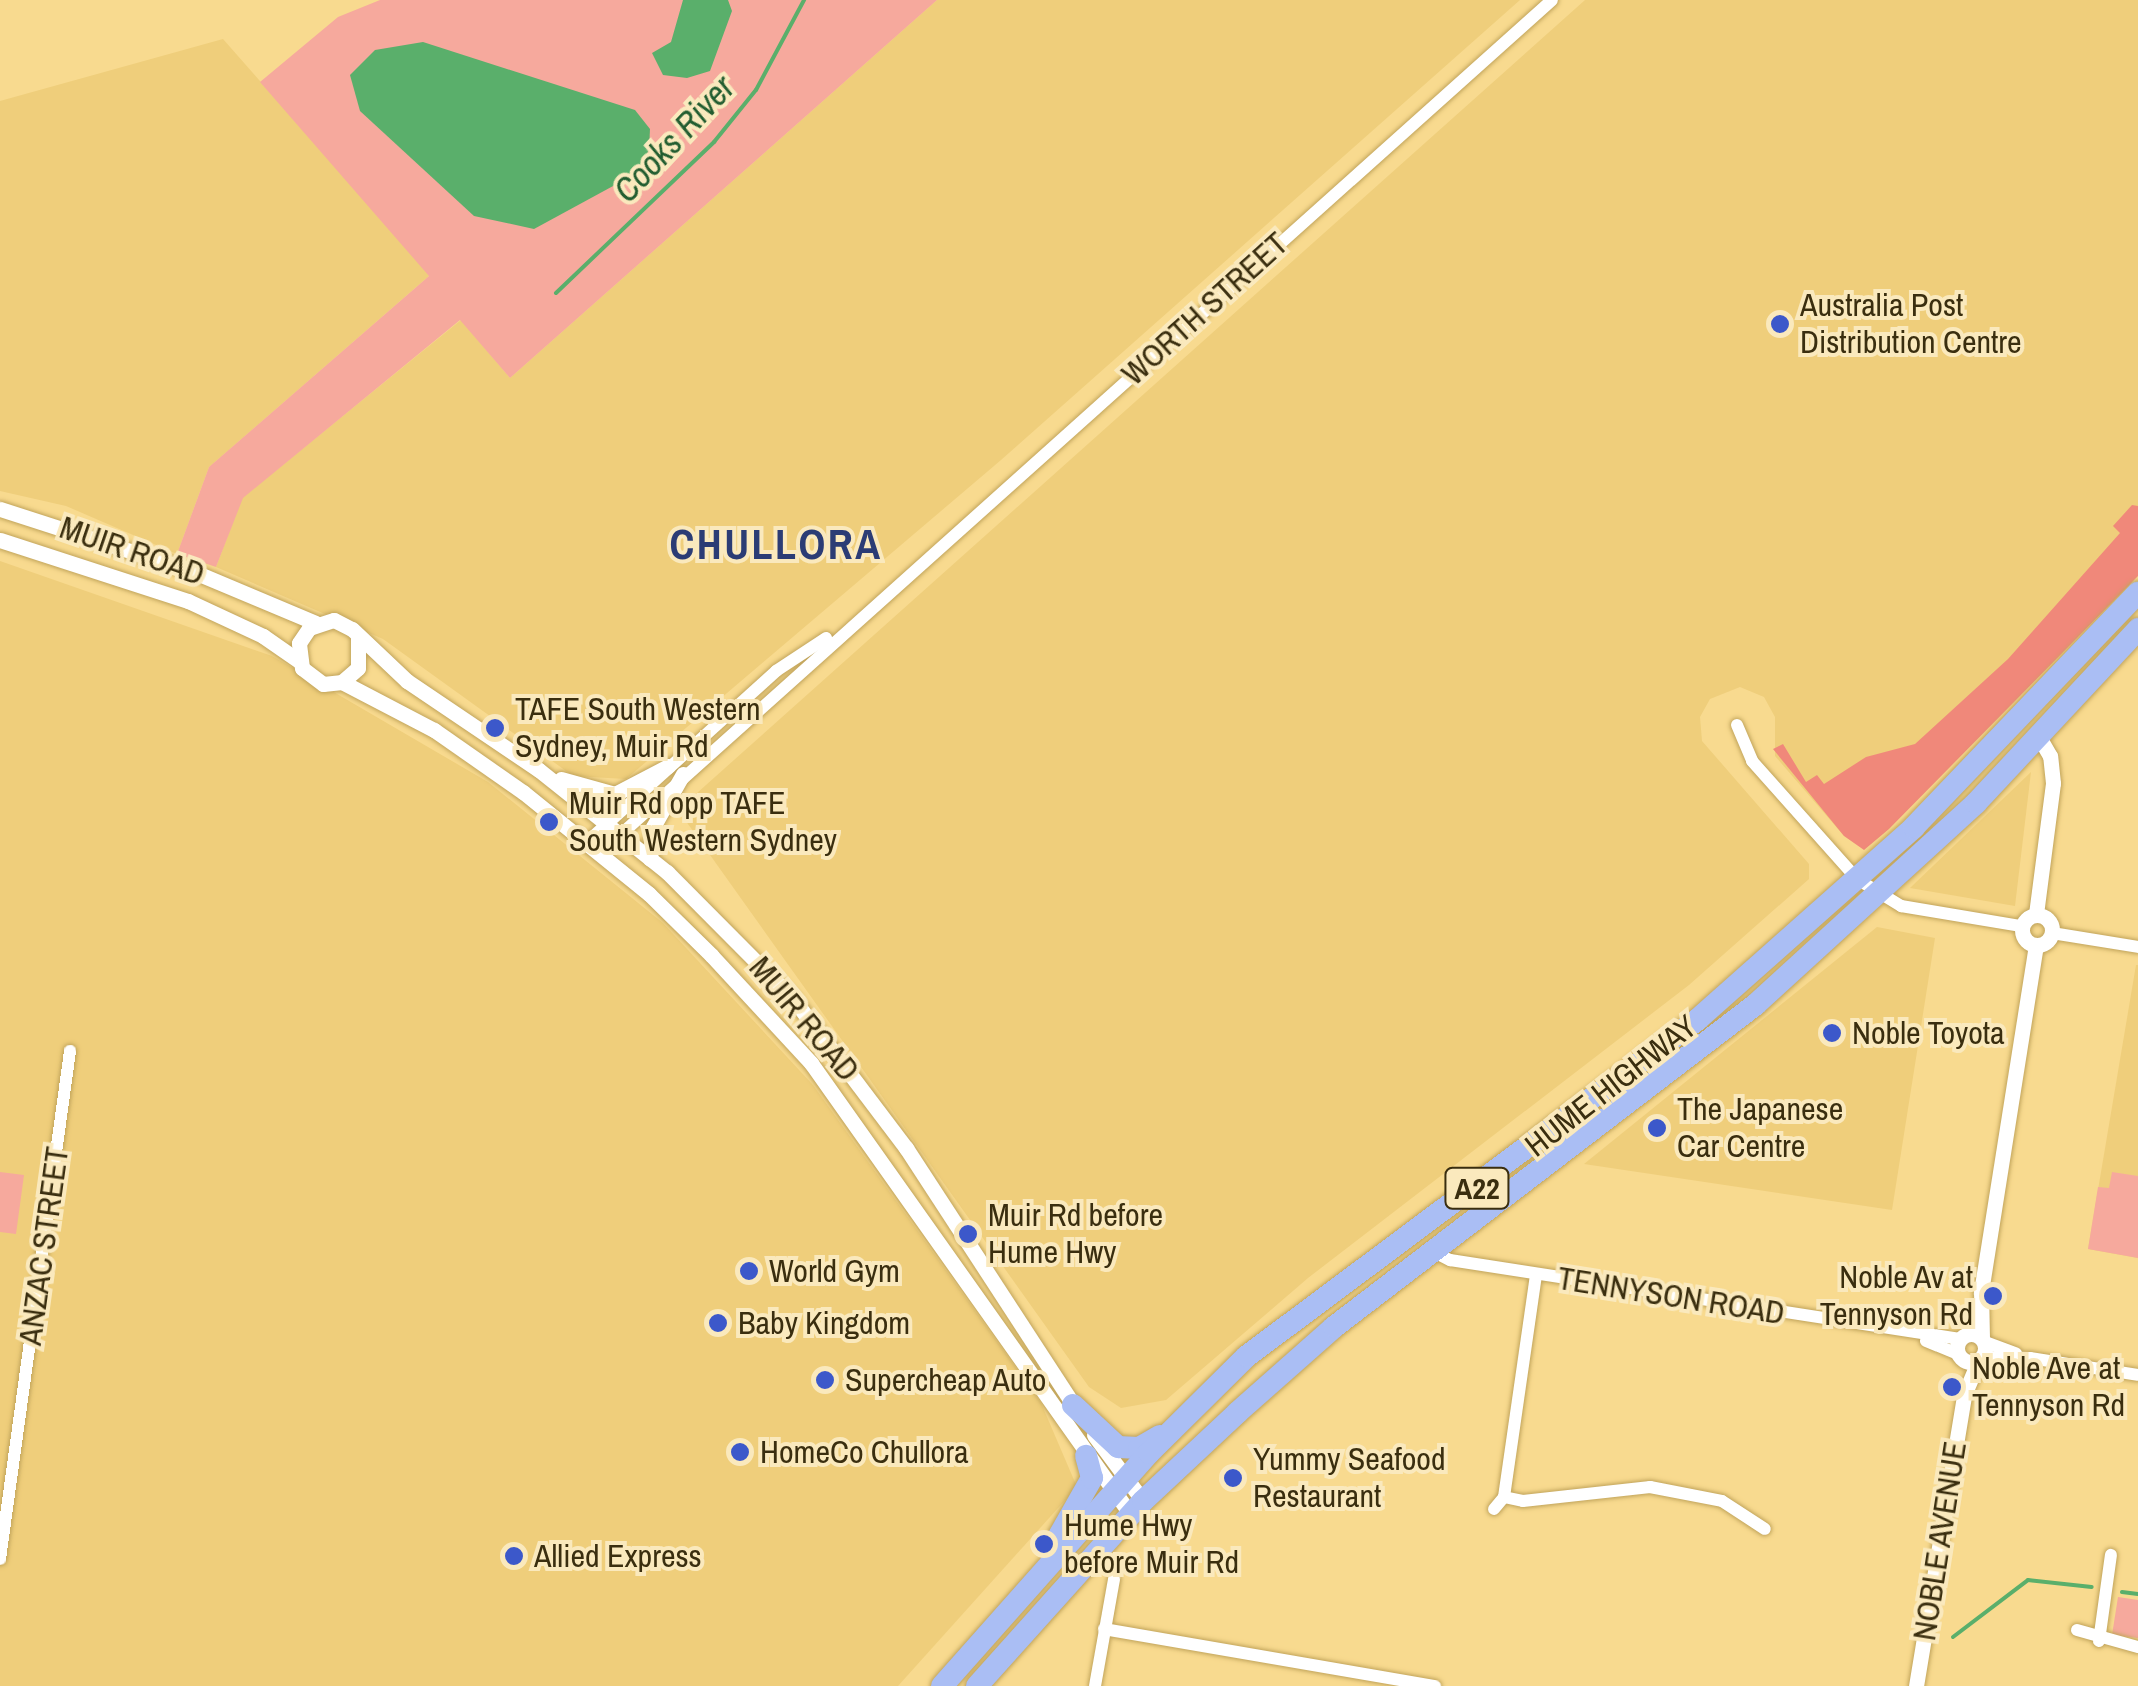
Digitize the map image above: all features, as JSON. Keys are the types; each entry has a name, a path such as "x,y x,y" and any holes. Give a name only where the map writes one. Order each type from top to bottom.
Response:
{"highway":[{"name":"HUME HIGHWAY","path":"942,1686 1119,1486 1184,1419 1329,1290 1624,1079 1857,879 2138,593"},
{"name":"HUME HIGHWAY","path":"977,1686 1137,1508 1334,1326 1687,1060 1877,893 2039,737 2138,629"},
{"path":"1074,1405 1126,1449 1152,1442 1184,1419"},
{"path":"1010,1610 1086,1494 1092,1478 1086,1456"}],"street":[{"name":"WORTH STREET","path":"594,847 776,671 858,617 1552,0"},
{"name":"MUIR ROAD","path":"0,509 192,571 316,623"},
{"name":"MUIR ROAD","path":"0,540 188,601 264,636 299,661"},
{"path":"316,623 343,623 358,637 362,658 342,682 314,680 299,661 299,643 316,623"},
{"name":"MUIR ROAD","path":"358,637 406,680 539,770 650,858 745,948 832,1048 906,1148 1074,1405 1119,1486"},
{"name":"MUIR ROAD","path":"342,682 451,740 594,847 712,956 810,1064 1086,1456 1137,1508"},
{"path":"1737,725 1752,761 1857,879 1877,893 1901,906 2022,926 2036,946 2051,944 2052,933"},
{"path":"2039,737 2050,756 2053,783 2036,914 2052,933 2138,947"},
{"path":"539,770 608,794 676,770"},
{"path":"650,858 652,827 676,770"},
{"path":"2022,926 2024,918 2036,914"},
{"name":"NOBLE AVENUE","path":"1916,1686 1964,1395 1982,1350 1981,1292 2036,946"},
{"name":"ANZAC STREET","path":"0,1559 70,1051"},
{"name":"TENNYSON ROAD","path":"1434,1252 1536,1274 1960,1347"},
{"path":"1494,1509 1504,1497 1536,1274"},
{"name":"NOBLE AVENUE","path":"1964,1395 1960,1347 1981,1292"},
{"path":"1960,1347 1982,1350"},
{"path":"1960,1347 2138,1376"},
{"path":"1504,1497 1522,1501 1650,1487 1722,1500 1765,1530"},
{"path":"2099,1640 2111,1555"},
{"path":"1095,1686 1114,1580"},
{"path":"1104,1629 1435,1686"},
{"path":"2077,1630 2099,1640 2138,1647"}],"shaded area":[{"path":"380,0 937,0 510,378 460,320 243,498 216,567 177,554 209,467 429,276 260,82 338,17"},
{"path":"683,0 728,0 732,11 710,71 687,78 663,75 652,53 671,42"},
{"path":"937,0 1520,0 1001,460 626,779 573,776 383,639 216,567 242,498 461,320 510,378"},
{"path":"1585,0 2138,0 2138,546 1855,837 1844,836 1775,756 1775,717 1764,697 1740,687 1710,699 1700,717 1702,741 1809,864 1809,879 1689,985 1308,1278 1166,1400 1121,1408 1089,1387 678,810"},
{"path":"223,39 430,275 209,467 177,554 66,506 0,491 0,101"},
{"path":"423,42 635,110 650,129 649,150 637,173 534,229 474,216 360,111 350,75 375,50"},
{"path":"2132,505 2138,506 2138,576 1889,829 1864,850 1844,836 1773,749 1783,744 1806,782 1817,775 1824,784 1866,757 1915,744 2008,659 2120,533 2113,526"},
{"path":"0,561 272,656 488,782 663,923 813,1085 1041,1403 1077,1487 898,1686 0,1686"},
{"path":"2031,772 2015,906 1910,888"},
{"path":"1877,927 1935,938 1892,1210 1584,1164"},
{"path":"2138,965 2138,1258 2088,1249"},
{"path":"0,1172 24,1175 16,1234 0,1232"},
{"path":"2112,1172 2138,1176 2138,1258 2088,1249 2098,1187 2109,1188"},
{"path":"2118,1597 2138,1600 2138,1638 2112,1635"}],"waterway":[{"name":"Cooks River","path":"556,293 714,142 756,90 804,0"},
{"path":"1953,1637 2028,1580 2092,1587"},
{"path":"2122,1592 2138,1594"}],"place":[{"name":"Australia Post Distribution Centre","path":"1780,324"},
{"name":"TAFE South Western Sydney, Muir Rd","path":"495,728"},
{"name":"Muir Rd opp TAFE South Western Sydney","path":"549,822"},
{"name":"Noble Toyota","path":"1832,1033"},
{"name":"The Japanese Car Centre","path":"1657,1128"},
{"name":"Muir Rd before Hume Hwy","path":"968,1234"},
{"name":"World Gym","path":"749,1271"},
{"name":"Noble Av at Tennyson Rd","path":"1993,1296"},
{"name":"Baby Kingdom","path":"718,1323"},
{"name":"Supercheap Auto","path":"825,1380"},
{"name":"Noble Ave at Tennyson Rd","path":"1952,1387"},
{"name":"HomeCo Chullora","path":"740,1452"},
{"name":"Yummy Seafood Restaurant","path":"1233,1478"},
{"name":"Hume Hwy before Muir Rd","path":"1044,1544"},
{"name":"Allied Express","path":"514,1556"}],"district":[{"name":"CHULLORA","path":"776,544"}]}
